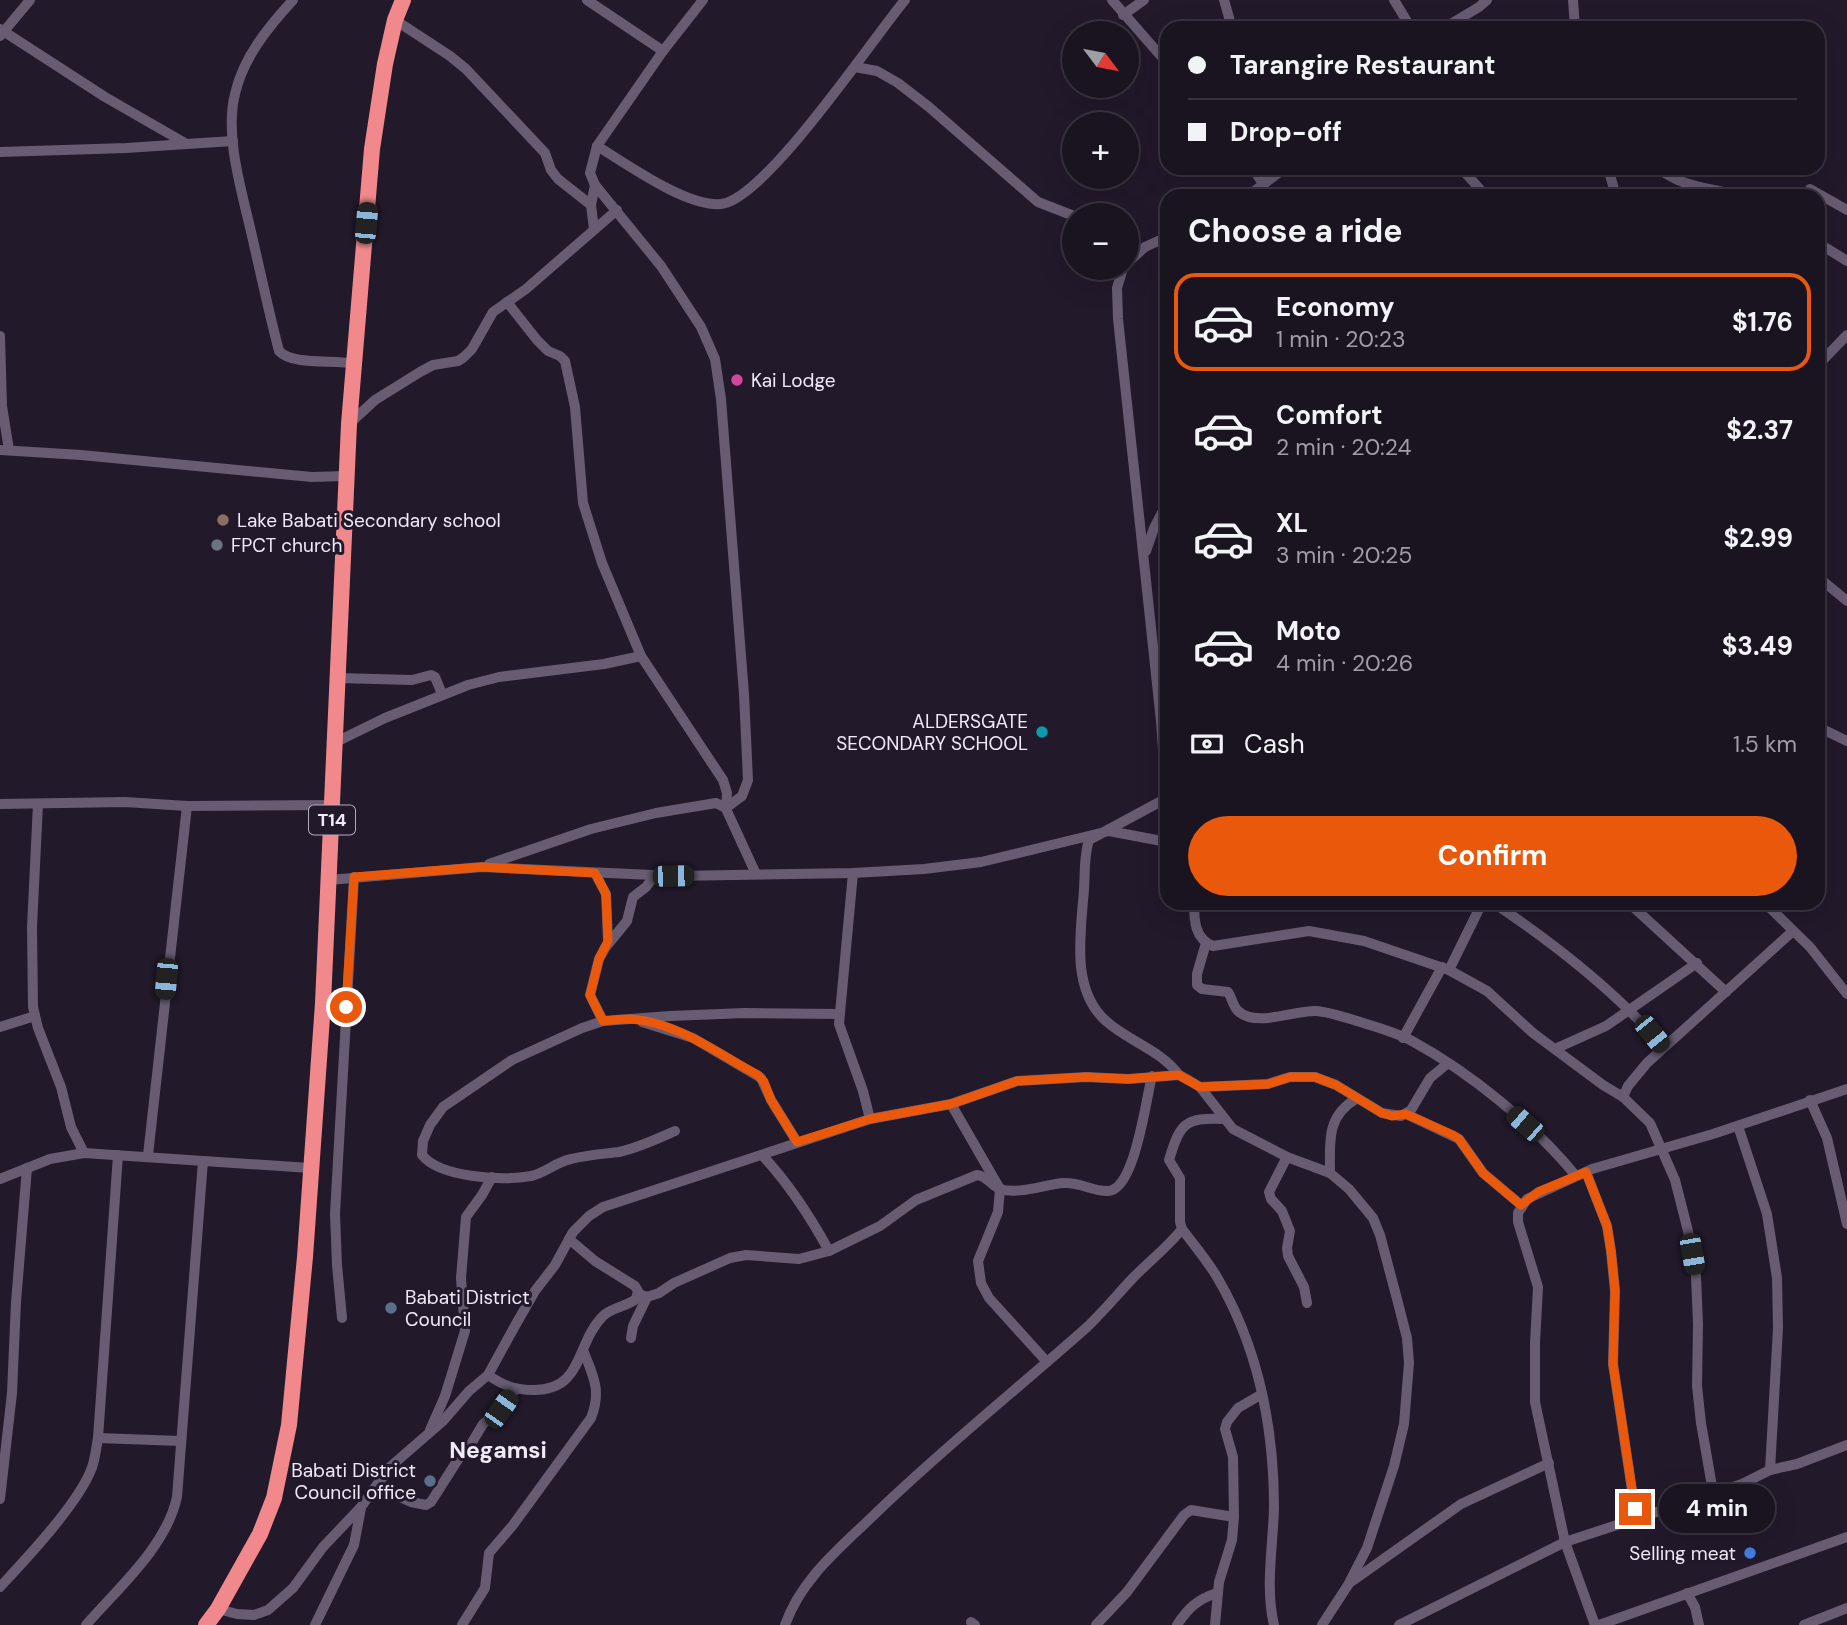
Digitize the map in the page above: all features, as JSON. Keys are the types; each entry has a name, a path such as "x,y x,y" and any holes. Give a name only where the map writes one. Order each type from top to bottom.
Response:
{"highway":[{"name":"T14","path":"206,1625 218,1609 260,1534 274,1498 289,1424 299,1329 323,1003 349,424 372,149 385,64 402,0"}],"street":[{"path":"30,0 1,32 187,144"},
{"path":"293,0 277,16 255,47 242,72 234,96 233,141 239,181 279,351 296,361 339,360 356,364"},
{"path":"587,0 663,51"},
{"path":"703,0 663,51 597,146 590,164 590,173 595,185 661,266 694,316 715,359 722,412 748,780 742,796 726,808"},
{"path":"597,146 672,190 702,202 726,203 746,192 768,170 855,67 905,0"},
{"path":"1112,0 1160,55"},
{"path":"1123,15 1144,0"},
{"path":"1224,0 1230,21"},
{"path":"1394,0 1407,21"},
{"path":"1456,21 1487,0"},
{"path":"1573,0 1574,21"},
{"path":"395,20 466,69 545,153 551,170 558,179 591,205"},
{"path":"855,67 877,71 898,83 1038,202 1062,211"},
{"path":"0,152 233,141"},
{"path":"1258,175 1264,184"},
{"path":"1257,189 1275,175"},
{"path":"1467,175 1480,189"},
{"path":"1668,175 1686,185 1706,189"},
{"path":"594,229 591,205 595,185"},
{"path":"1825,198 1847,211"},
{"path":"349,424 375,400 420,372 433,365 458,361 464,357 472,349 490,315 526,289 617,210"},
{"path":"1139,252 1160,240"},
{"path":"1825,247 1847,261"},
{"path":"1119,280 1117,288 1118,319 1160,675"},
{"path":"507,302 537,340 548,351 565,361 575,407 583,503 612,592 641,656 723,780 727,793 728,818 756,874"},
{"path":"1825,358 1847,335"},
{"path":"0,336 5,450 312,477 346,476"},
{"path":"1144,557 1160,516"},
{"path":"1825,583 1847,601"},
{"path":"334,743 442,694 499,677 604,664 641,656"},
{"path":"338,678 400,680 431,675 435,677 442,694"},
{"path":"1825,730 1847,741"},
{"path":"0,804 125,802 187,806 332,805"},
{"path":"482,867 591,829 656,813 716,803 726,808"},
{"path":"38,804 32,927 33,1007 61,1087 71,1127 84,1153"},
{"path":"1160,805 1093,837 1087,845 1079,938 1083,981 1091,1005 1106,1022 1200,1087 1224,1119 1243,1135 1287,1157 1330,1173 1361,1202 1380,1235 1406,1338 1409,1363 1404,1424 1394,1466 1367,1548 1348,1585 1322,1625"},
{"path":"148,1155 187,806"},
{"path":"329,880 482,867 654,875 853,873 981,862 1109,831 1160,841"},
{"path":"595,873 606,894 608,941"},
{"path":"853,873 839,1014 844,1042 863,1091 870,1119"},
{"path":"603,1021 590,991 599,959 608,941 624,926 633,897 644,889 654,875"},
{"path":"342,1318 337,1265 336,1200 354,877"},
{"path":"1195,910 1197,931 1206,943 1213,946 1227,946 1309,931 1324,932 1364,941 1446,968 1487,991 1533,1033 1623,1097 1650,1123 1663,1148 1682,1206 1696,1276 1697,1386 1700,1423 1713,1492"},
{"path":"1403,1038 1478,910"},
{"path":"1504,910 1588,975 1641,1021 1663,1048"},
{"path":"1637,910 1726,992"},
{"path":"1772,910 1810,947 1847,994"},
{"path":"1623,1097 1634,1078 1663,1048 1793,931"},
{"path":"1206,943 1197,974 1197,985 1202,989 1228,992 1240,1013 1270,1019 1315,1011 1354,1020 1403,1038 1469,1079 1581,1174 1603,1214 1611,1251 1615,1290 1613,1364 1636,1517"},
{"path":"1557,1048 1606,1026 1697,963"},
{"path":"675,1131 621,1152 566,1160 532,1175 492,1177 442,1169 427,1162 422,1155 423,1141 430,1125 443,1107 512,1060 582,1028 603,1021 631,1019 745,1013 839,1014"},
{"path":"0,1027 35,1016"},
{"path":"631,1019 693,1038 761,1078 797,1142"},
{"path":"1406,1114 1420,1099 1430,1078 1447,1064"},
{"path":"218,1609 254,1620 293,1588 323,1546 361,1507 390,1467 429,1434 469,1391 488,1375 535,1291 555,1265 569,1239 589,1216 603,1207 870,1119 951,1104 1017,1081 1086,1077 1128,1079 1179,1075"},
{"path":"488,1375 515,1390 555,1388 562,1384 568,1375 602,1317 643,1296 730,1258 746,1255 799,1259 829,1251 858,1239 916,1200 977,1175 983,1176 1000,1189 1026,1190 1073,1183 1107,1191 1118,1188 1133,1158 1152,1076"},
{"path":"1200,1087 1268,1084 1290,1077 1315,1077 1336,1085 1356,1099 1392,1116 1406,1114 1453,1135 1459,1139 1483,1173 1521,1205"},
{"path":"1847,1089 1581,1174 1538,1192 1521,1205 1518,1213 1518,1222 1538,1287 1535,1402 1564,1542 1597,1625 1847,1537"},
{"path":"1330,1173 1333,1125 1340,1110 1356,1099"},
{"path":"1810,1100 1827,1138 1846,1209 1847,1224"},
{"path":"951,1104 1000,1189 998,1212 978,1261 978,1272 989,1298 1047,1362"},
{"path":"1224,1119 1201,1118 1187,1122 1178,1133 1169,1160 1180,1178 1182,1229 1216,1275 1232,1303 1252,1351 1262,1394 1273,1454 1274,1510 1270,1600 1274,1625"},
{"path":"1738,1126 1766,1214 1777,1278 1778,1328 1770,1470"},
{"path":"0,1179 50,1159 84,1153 148,1155 310,1168"},
{"path":"0,1587 83,1488 92,1469 98,1438 118,1155"},
{"path":"762,1155 807,1212 829,1251"},
{"path":"1287,1157 1269,1192 1290,1231 1288,1256 1304,1287 1307,1303"},
{"path":"86,1625 131,1573 169,1522 177,1497 203,1161"},
{"path":"0,1499 6,1393 27,1168"},
{"path":"429,1434 445,1396 465,1331 461,1278 466,1217 492,1177"},
{"path":"785,1625 789,1611 799,1594 831,1556 902,1486 1115,1301 1132,1279 1167,1249 1182,1229"},
{"path":"569,1239 595,1261 635,1286 643,1296"},
{"path":"631,1338 643,1296"},
{"path":"462,1625 485,1588 489,1553 520,1516 591,1418 597,1404 598,1391 583,1350"},
{"path":"376,1486 411,1502 426,1505 431,1502 478,1431 501,1409 515,1390"},
{"path":"1215,1625 1217,1593 1232,1541 1234,1517 1233,1457 1225,1429 1238,1408 1262,1394"},
{"path":"98,1438 180,1441"},
{"path":"1399,1625 1564,1542 1847,1445"},
{"path":"1348,1585 1461,1504 1549,1463"},
{"path":"315,1625 354,1545 361,1507"},
{"path":"1096,1625 1140,1575 1184,1515 1191,1510 1234,1517"},
{"path":"1687,1592 1695,1607 1699,1625"},
{"path":"1177,1625 1194,1604 1203,1597 1217,1593"},
{"path":"1804,1625 1847,1608"}],"place":[{"name":"Kai Lodge","path":"737,380"},
{"name":"Lake Babati Secondary school","path":"223,520"},
{"name":"FPCT church","path":"217,545"},
{"name":"ALDERSGATE SECONDARY SCHOOL","path":"1042,732"},
{"name":"Babati District Council","path":"391,1308"},
{"name":"Babati District Council office","path":"430,1481"},
{"name":"Selling meat","path":"1750,1553"}],"district":[{"name":"Negamsi","path":"498,1450"}],"route":[{"path":"346,1007 354,877 482,867 595,873 606,894 608,941 599,959 590,995 603,1021 631,1019 664,1027 713,1048 758,1075 797,1142 870,1119 951,1104 1017,1081 1086,1077 1128,1079 1179,1075 1200,1087 1268,1084 1290,1077 1315,1077 1336,1085 1382,1113 1392,1116 1406,1114 1453,1135 1459,1139 1483,1173 1521,1205 1538,1192 1586,1172 1607,1226 1611,1251 1615,1290 1613,1364 1635,1509"}]}
